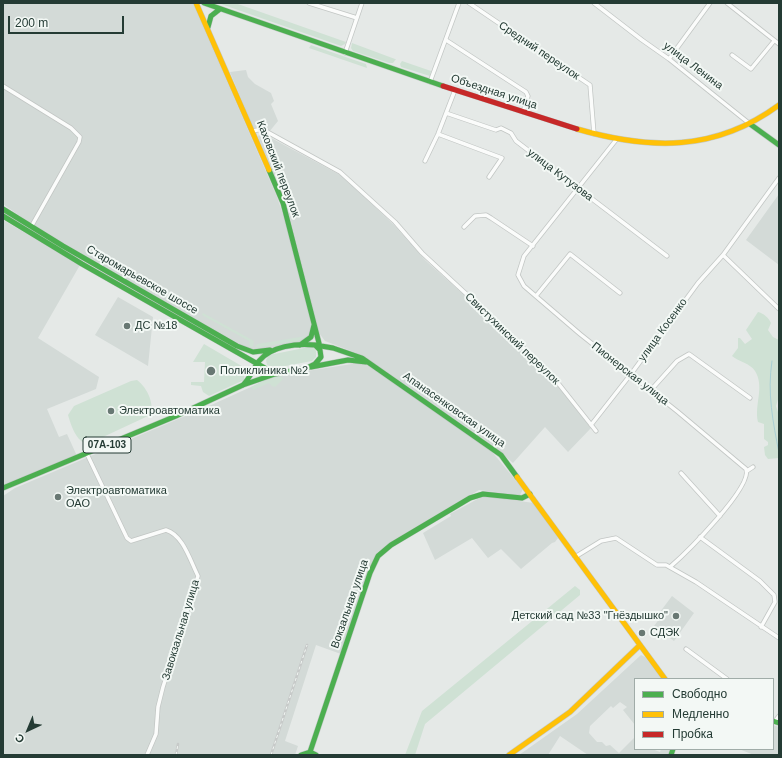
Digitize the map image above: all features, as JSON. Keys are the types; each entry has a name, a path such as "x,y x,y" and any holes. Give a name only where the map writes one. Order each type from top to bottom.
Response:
{"main road":[{"name":"Каховский переулок","path":"196,3 253,131 283,203 317,333 317,345 321,354 319,360 307,368"},
{"name":"Объездная улица","path":"204,3 430,82 616,140 658,144 683,143 713,137 759,120 779,105"},
{"path":"208,28 208,21 211,15 220,9"},
{"name":"улица Ленина","path":"750,124 779,145"},
{"name":"Старомарьевское шоссе","path":"3,209 31,227 237,346 253,352 276,350"},
{"name":"Старомарьевское шоссе","path":"3,216 82,264 270,371"},
{"path":"300,345 311,336 314,322"},
{"path":"317,333 325,343 333,348"},
{"path":"243,385 253,375 258,365 267,354 276,350 300,345 317,345 333,348 357,355 371,364"},
{"path":"267,354 264,363 270,371 285,372"},
{"path":"250,360 254,367 253,375"},
{"path":"243,385 285,372 348,360 359,360 371,364"},
{"name":"Апанасенковская улица","path":"371,364 501,455 639,646 664,678"},
{"name":"07А-103","path":"3,488 176,416 243,385"},
{"name":"Вокзальная улица","path":"310,752 370,572 378,556 391,545 470,498 483,494 522,498 530,494"},
{"path":"508,755 570,712 639,646"},
{"path":"301,755 310,752 316,755"}],"street":[{"path":"309,3 357,18"},
{"path":"345,53 362,3"},
{"path":"430,82 459,3"},
{"name":"Средний переулок","path":"469,3 590,85 594,134"},
{"name":"улица Ленина","path":"594,3 740,114 750,124"},
{"path":"669,59 710,3"},
{"path":"727,3 779,44"},
{"path":"446,40 526,92 528,96 523,112"},
{"path":"732,55 751,69 774,41"},
{"path":"3,86 71,128 80,137 79,142 31,227"},
{"path":"425,160 438,134 455,90"},
{"name":"улица Кутузова","path":"446,114 496,130 501,128 511,133 516,141 564,179 667,256"},
{"name":"Свистухинский переулок","path":"253,131 262,129 340,172 395,222 422,253 501,326 554,378 596,431"},
{"path":"438,134 502,158 489,177"},
{"path":"464,227 475,216 486,215 533,246 616,140"},
{"name":"улица Косенко","path":"591,425 631,374 698,283 723,255 779,178"},
{"name":"Пионерская улица","path":"533,246 524,256 518,275 524,286 738,461 747,470"},
{"path":"536,296 570,254 620,293"},
{"path":"723,255 779,309"},
{"path":"651,390 677,361 689,354 750,398"},
{"name":"Завокзальная улица","path":"87,454 127,538 131,541 166,530 171,532 176,535 184,548 198,576 163,687 158,707 156,734 147,755"},
{"path":"670,566 720,516 746,478 747,470 752,467"},
{"path":"681,473 720,516"},
{"path":"700,537 760,582 774,595 775,602 761,626"},
{"path":"574,556 601,541 616,538 657,565 670,566 779,638"},
{"path":"686,649 726,678"},
{"path":"776,722 779,716"}],"shaded area":[{"path":"3,3 193,3 277,197 291,238 312,322 309,336 299,343 275,348 248,349 96,263 31,224 3,204"},
{"path":"246,70 248,77 255,84 271,93 274,101 271,104 278,121 269,132 262,128 254,130 230,72"},
{"path":"260,132 342,176 394,225 425,260 555,382 591,428 568,452 545,427 513,463 491,444 364,356 325,341 319,333 286,202 258,137"},
{"path":"779,194 779,265 746,240"},
{"path":"3,220 80,265 38,338 99,377 96,389 47,409 59,437 67,434 77,456 3,486"},
{"name":"ДС №18","path":"118,297 153,317 148,366 95,335"},
{"path":"358,363 367,365 488,447 523,489 520,495 479,490 378,552 373,560 341,654 316,645 285,741 298,746 295,755 3,755 3,496 15,488 209,406 275,376"},
{"path":"483,496 534,503 558,538 521,569 501,549 488,558 472,538 435,560 423,533 451,516 450,514"},
{"name":"Детский сад №33 \"Гнёздышко\"","path":"672,596 694,613 674,641 654,626 660,618 660,612"},
{"path":"641,655 645,657 661,678 634,678 634,724 623,710 627,707 620,702 613,708 611,706 590,726 589,733 597,742 602,742 606,746 610,745 619,753 634,738 634,750 655,750 660,752 661,750 671,750 669,755 588,755 560,736 548,755 519,755 577,714"},
{"path":"774,725 779,727 779,755 754,755 742,750 774,750"}],"green space":[{"path":"218,3 235,3 346,42 341,46"},
{"path":"352,43 396,59 393,63 389,63 353,51 351,48"},
{"path":"311,45 366,64 367,68 309,48"},
{"path":"402,61 431,71 430,76 401,67 400,64"},
{"path":"758,312 769,319 771,323 768,330 773,337 779,340 779,396 776,406 779,415 779,458 768,459 765,455 764,447 768,445 768,442 764,439 764,424 758,422 757,416 759,390 758,377 753,368 732,356 738,348 738,338 740,338 745,344 752,339 746,330"},
{"path":"203,313 254,341 253,347 250,347 249,341 202,315"},
{"path":"306,336 298,341 255,348 257,344"},
{"path":"204,344 245,368 244,380 209,396 203,392 201,386 191,385 191,382 204,382 205,362 193,362"},
{"path":"309,347 314,348 316,351 316,357 312,361 275,368 267,365 266,360 269,355"},
{"path":"281,376 283,379 275,387 269,383 253,390 251,387 271,377"},
{"name":"Электроавтоматика","path":"137,380 141,383 150,397 151,412 148,416 88,444 84,443 77,437 68,415 74,406 131,381"},
{"path":"575,586 580,590 580,595 425,724 415,755 405,755 422,711"}],"waterway":[{"path":"772,361 770,396 779,453"}],"railway":[{"path":"271,755 307,645"},
{"path":"176,755 178,744"}],"traffic: fast":[{"path":"204,3 443,86"},
{"path":"208,27 211,16 220,9"},
{"path":"750,124 779,145"},
{"path":"269,170 283,203 320,347"},
{"path":"3,209 63,246 237,346 253,352 270,350"},
{"path":"3,216 82,264 270,371"},
{"path":"300,345 311,337 314,325"},
{"path":"3,488 176,416 243,385 275,374 307,368 315,364 321,357 320,350 315,345 293,345 270,352 259,361 243,385"},
{"path":"315,345 333,348 362,358 501,455 517,477"},
{"path":"311,367 348,360 366,362"},
{"path":"310,752 370,573 378,556 391,545 470,498 483,494 522,498 530,494"},
{"path":"774,721 779,723"},
{"path":"671,755 673,750"},
{"path":"301,755 310,752 316,755"}],"traffic: slow":[{"path":"196,3 269,170"},
{"path":"577,129 630,141 656,143 681,142 706,139 731,132 755,120 779,105"},
{"path":"517,477 664,678"},
{"path":"509,755 570,712 639,646"}],"traffic: jam":[{"path":"443,86 577,129"}],"place":[{"name":"ДС №18","path":"127,326"},
{"name":"Поликлиника №2","path":"211,371"},
{"name":"Электроавтоматика","path":"111,411"},
{"name":"Электроавтоматика ОАО","path":"58,497"},
{"name":"Детский сад №33 \"Гнёздышко\"","path":"676,616"},
{"name":"СДЭК","path":"642,633"}]}
